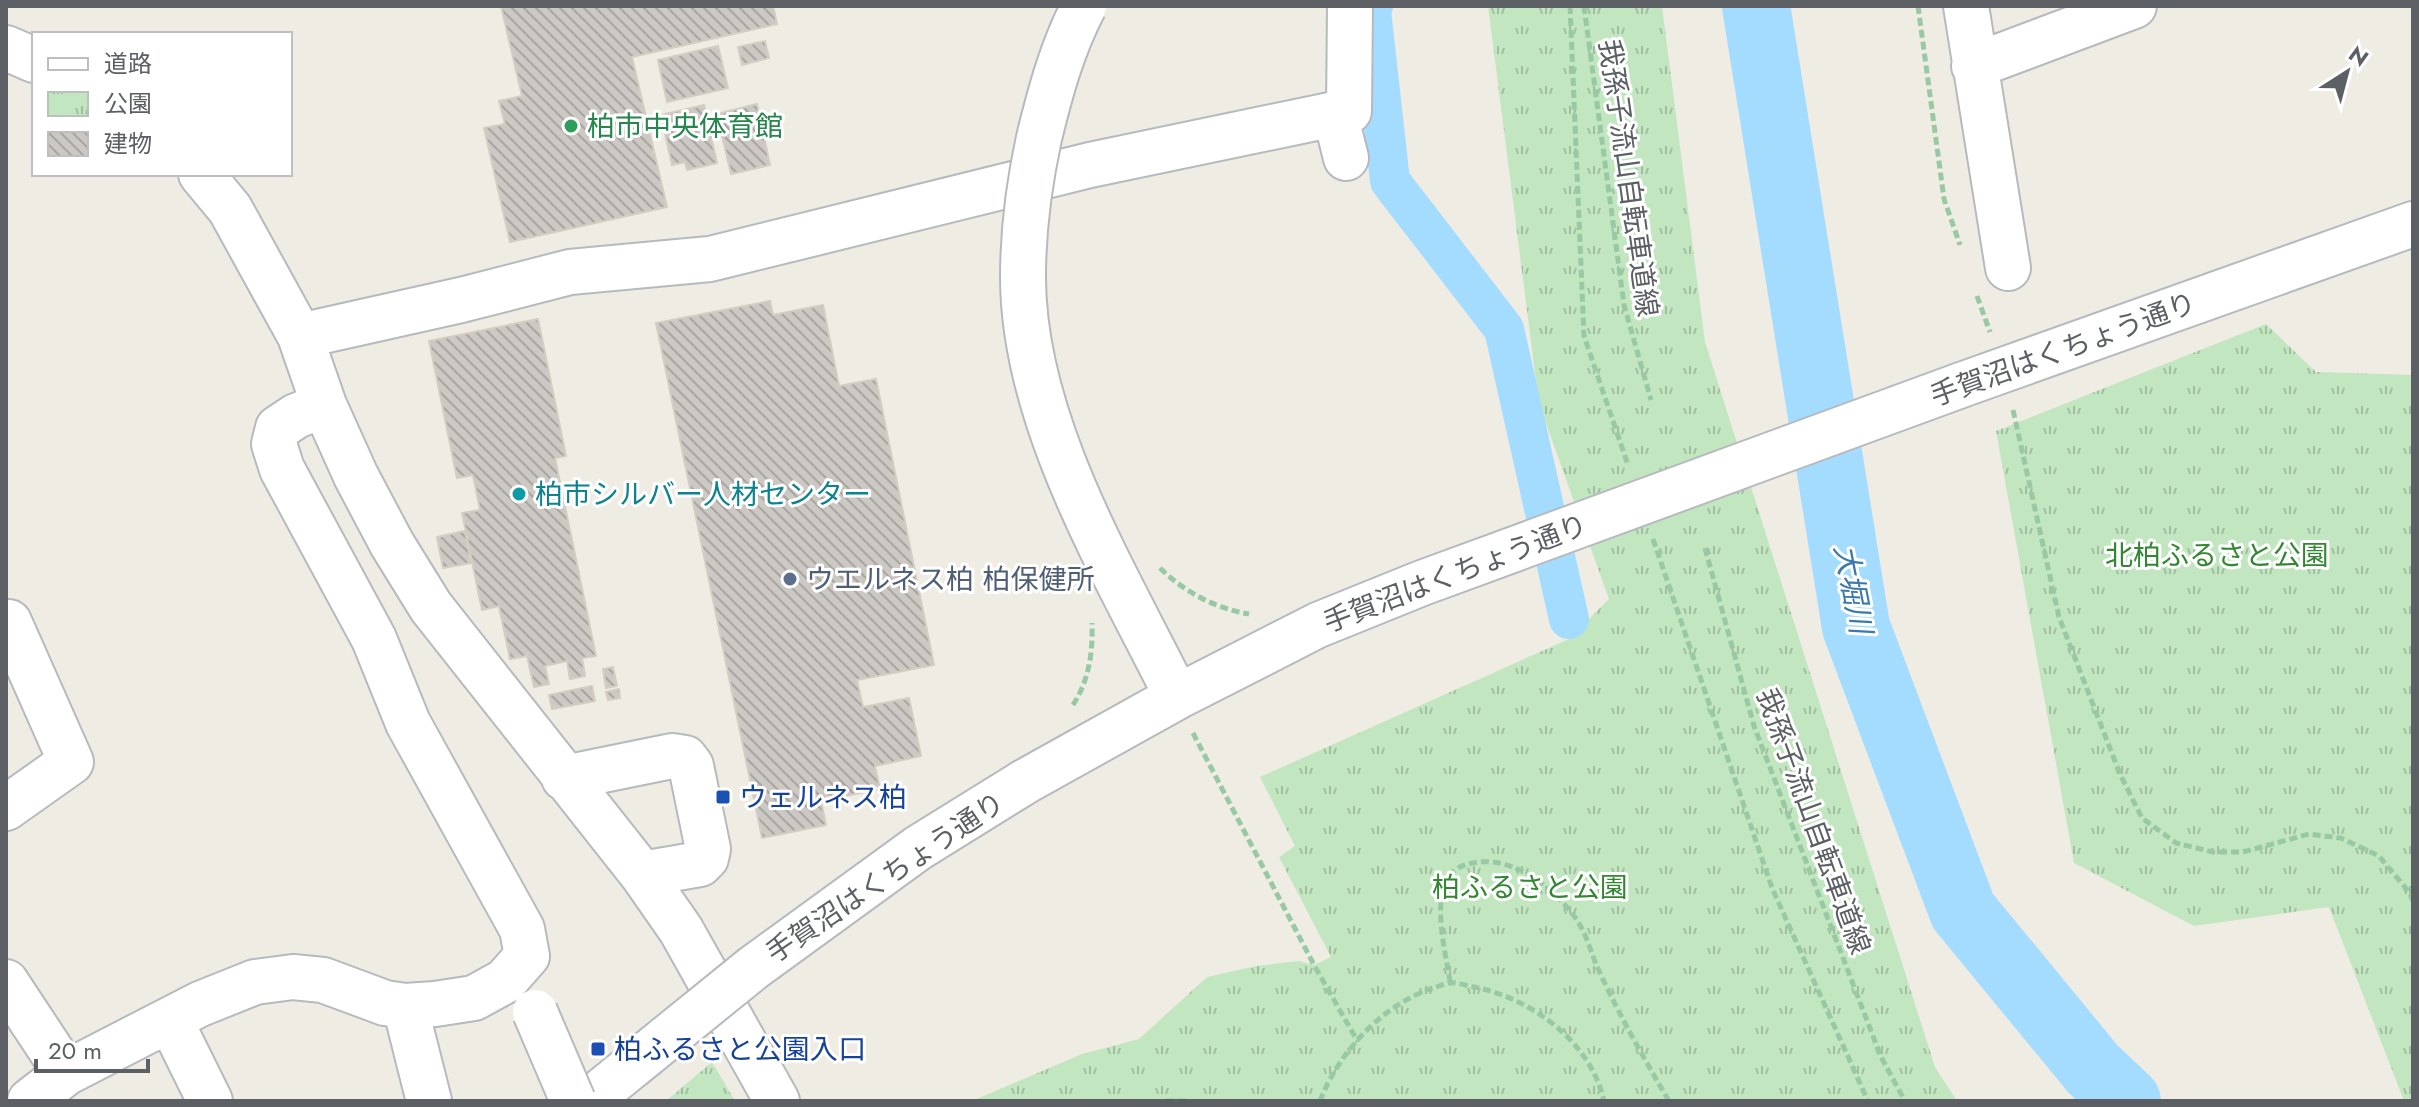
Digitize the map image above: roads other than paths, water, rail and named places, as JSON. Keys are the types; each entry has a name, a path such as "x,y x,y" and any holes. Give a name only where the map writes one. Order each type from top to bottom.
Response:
{"street":[{"path":"1084,6 1058,66 1033,165 1025,221 1023,280 1028,329 1038,383 1075,489 1177,697"},
{"path":"300,336 570,272 710,259 1090,165 1349,111 1350,6"},
{"path":"1966,6 2008,268"},
{"path":"1974,66 2134,6"},
{"path":"6,48 32,59"},
{"path":"1335,114 1346,158"},
{"path":"203,176 230,209 300,336 324,405 356,476 392,544 431,607 642,874 681,930 777,1101"},
{"name":"手賀沼はくちょう通り","path":"589,1101 753,968 918,848 1026,781 1177,697 1318,625 1422,583 1984,377 2413,224"},
{"path":"324,405 296,416 278,428 274,444 282,469 374,639 408,723 522,929 535,1012 573,1101"},
{"path":"6,624 9,622 71,762 6,808"},
{"path":"564,778 672,756 685,758 691,766 708,849 706,858 700,864 642,874"},
{"path":"30,1101 66,1073 170,1020 255,982 293,977 323,980 385,1003 405,1006 474,998 505,981 527,956"},
{"path":"6,982 66,1073"},
{"path":"405,1006 429,1101"},
{"path":"170,1020 210,1101"}],"waterway":[{"path":"1373,6 1371,11 1390,181 1504,329 1569,619"},
{"name":"大堀川","path":"1756,6 1856,627 1963,911 2093,1069 2127,1101"}],"place":[{"name":"柏市中央体育館","path":"571,126"},
{"name":"柏市シルバー人材センター","path":"519,494"},
{"name":"ウエルネス柏 柏保健所","path":"790,579"},
{"name":"ウェルネス柏","path":"723,797"},
{"name":"柏ふるさと公園入口","path":"598,1049"}],"park label":[{"name":"北柏ふるさと公園","path":"2217,555"},
{"name":"柏ふるさと公園","path":"1530,887"}]}
